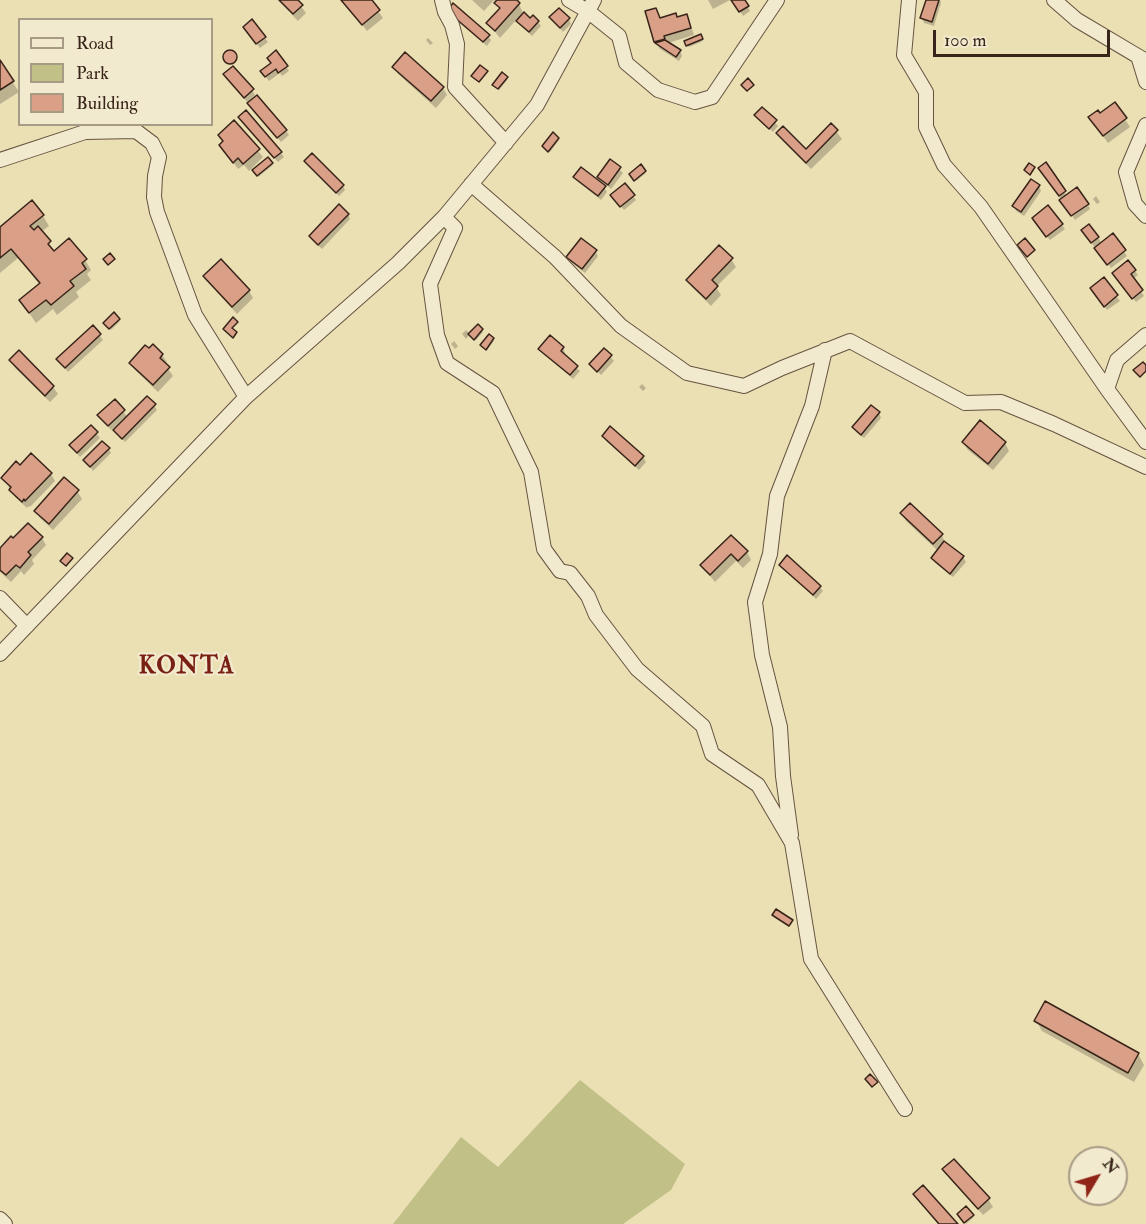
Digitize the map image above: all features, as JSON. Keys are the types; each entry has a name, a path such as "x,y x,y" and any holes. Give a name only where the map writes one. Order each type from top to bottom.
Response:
{"street":[{"path":"442,0 457,44 455,87 506,142"},
{"path":"569,0 591,6 619,36 626,63 658,90 695,102 712,97 777,0"},
{"path":"909,0 904,56 926,92 926,127 944,165 981,207 1146,442"},
{"path":"1054,0 1077,20 1142,58 1146,82"},
{"path":"0,654 246,397 398,263 444,217 537,105 591,6"},
{"path":"1146,125 1126,172 1135,204 1146,216"},
{"path":"0,160 85,132 135,131 152,142 159,157 154,197 157,212 195,315 246,397"},
{"path":"471,184 555,257 621,326 687,374 744,386 850,341 965,403 1001,402 1146,467"},
{"path":"444,217 455,228 430,284 437,334 447,363 493,393 531,472 544,549 560,571 570,573 588,596 596,615 637,669 703,726 712,754 758,785 792,843"},
{"path":"1107,389 1117,360 1146,335"},
{"path":"825,350 812,406 777,496 770,554 755,602 762,655 780,727 783,776 811,959 905,1109"},
{"path":"0,597 27,626"},
{"path":"0,1219 5,1224"}],"green space":[{"path":"580,1080 685,1164 671,1190 623,1224 393,1224 461,1137 498,1167"}],"building":[{"path":"279,0 298,0 303,5 293,14"},
{"path":"341,0 372,0 380,10 362,25"},
{"path":"497,0 517,0 520,3 495,31 486,23 500,8 494,3"},
{"path":"731,0 745,0 749,6 739,12"},
{"path":"926,0 939,0 932,22 920,18"},
{"path":"453,3 490,35 483,42 447,11"},
{"path":"559,8 570,18 560,28 549,17"},
{"path":"656,8 660,18 676,13 677,17 687,14 691,28 664,36 665,39 654,42 645,11"},
{"path":"524,12 530,18 533,15 539,21 529,32 516,21"},
{"path":"252,19 266,37 256,44 243,27"},
{"path":"701,34 703,39 686,46 684,41"},
{"path":"665,40 681,50 676,57 655,43"},
{"path":"230,50 235,52 237,57 235,62 230,64 225,62 223,57 225,52"},
{"path":"276,50 288,66 278,73 276,69 265,77 260,71 271,63 267,58"},
{"path":"405,52 444,87 431,101 392,67"},
{"path":"0,60 14,81 0,90"},
{"path":"480,65 488,71 479,82 471,76"},
{"path":"233,66 254,89 244,98 223,74"},
{"path":"502,72 508,77 498,89 492,85"},
{"path":"748,78 754,85 747,91 741,85"},
{"path":"257,95 287,130 277,138 247,103"},
{"path":"1115,102 1127,118 1103,136 1088,117 1098,110 1100,113"},
{"path":"762,107 777,120 769,129 754,115"},
{"path":"246,110 282,152 274,158 238,117"},
{"path":"234,120 260,149 243,164 238,158 233,163 219,145 223,141 218,135"},
{"path":"831,123 838,130 806,163 776,133 783,126 806,149"},
{"path":"553,132 559,138 548,152 542,146"},
{"path":"312,153 344,185 336,193 304,161"},
{"path":"268,157 273,163 257,176 252,170"},
{"path":"610,159 621,167 608,185 597,177"},
{"path":"1046,162 1066,191 1059,196 1038,168"},
{"path":"1029,163 1035,167 1030,175 1024,170"},
{"path":"641,164 646,171 634,181 629,174"},
{"path":"581,167 606,186 598,196 573,177"},
{"path":"1031,179 1040,185 1021,212 1012,206"},
{"path":"625,183 635,195 620,207 610,195"},
{"path":"1077,187 1089,204 1071,216 1059,200"},
{"path":"32,200 44,215 30,226 34,230 38,226 51,241 48,244 54,251 69,238 87,259 82,263 86,269 70,281 74,286 51,305 46,300 29,313 19,300 40,283 11,249 0,258 0,227"},
{"path":"339,204 349,214 318,245 309,236"},
{"path":"1048,205 1063,224 1046,237 1032,218"},
{"path":"1089,224 1099,237 1091,243 1081,230"},
{"path":"1113,233 1126,250 1107,265 1094,248"},
{"path":"581,238 597,250 582,269 566,257"},
{"path":"1025,238 1035,250 1027,257 1017,245"},
{"path":"719,245 733,258 712,280 718,286 706,299 686,280"},
{"path":"110,253 115,259 108,265 103,259"},
{"path":"221,259 250,290 232,307 203,276"},
{"path":"1128,260 1136,270 1131,274 1143,290 1132,299 1112,273"},
{"path":"1104,277 1118,295 1104,307 1090,288"},
{"path":"114,312 120,319 109,329 103,323"},
{"path":"233,317 238,322 232,328 237,332 233,338 223,329"},
{"path":"478,324 483,329 474,340 468,334"},
{"path":"93,325 101,334 65,368 56,359"},
{"path":"489,334 494,338 486,350 480,345"},
{"path":"550,335 564,347 561,351 578,366 570,375 538,349"},
{"path":"153,344 163,354 160,358 170,367 153,385 129,363 145,345 149,348"},
{"path":"604,348 612,355 597,372 589,364"},
{"path":"19,350 54,386 45,396 9,360"},
{"path":"1143,362 1146,365 1146,371 1140,377 1133,370"},
{"path":"147,396 156,404 122,439 113,430"},
{"path":"115,399 125,410 108,426 97,415"},
{"path":"871,405 880,412 861,435 852,427"},
{"path":"980,420 1006,442 988,464 962,442"},
{"path":"91,425 98,432 77,453 69,445"},
{"path":"610,426 644,456 635,466 602,436"},
{"path":"102,441 110,448 90,467 83,460"},
{"path":"31,453 52,473 22,502 9,490 11,487 1,478 16,461 20,465"},
{"path":"64,477 79,490 49,524 34,511"},
{"path":"910,503 943,534 933,544 900,513"},
{"path":"28,523 43,537 28,552 31,555 20,568 16,565 6,575 0,570 0,548"},
{"path":"731,535 748,551 738,561 731,554 710,575 700,565"},
{"path":"944,541 964,556 950,574 931,558"},
{"path":"67,553 73,558 66,566 60,561"},
{"path":"787,555 821,586 813,595 779,565"},
{"path":"776,909 793,920 789,926 772,915"},
{"path":"1045,1001 1139,1053 1128,1073 1034,1021"},
{"path":"870,1074 878,1082 872,1087 865,1079"},
{"path":"954,1159 990,1198 978,1209 942,1169"},
{"path":"923,1185 958,1224 939,1224 913,1194"},
{"path":"966,1206 974,1215 964,1223 957,1214"}],"district":[{"name":"KONTA","path":"187,668"}]}
